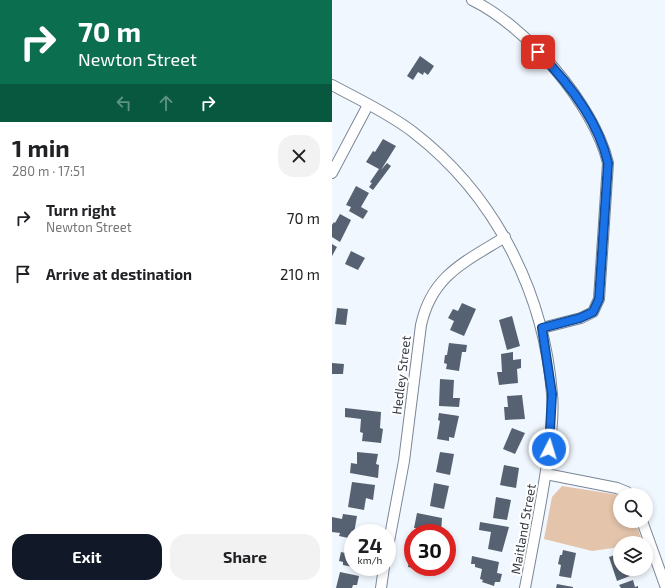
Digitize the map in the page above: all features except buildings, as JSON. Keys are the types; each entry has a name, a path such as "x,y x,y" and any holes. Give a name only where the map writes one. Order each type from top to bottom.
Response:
{"street":[{"path":"472,0 482,5 517,29 549,63 593,122 604,145 607,185 599,299 593,312 580,318 542,328"},
{"name":"Maitland Street","path":"332,85 368,104 413,131 450,165 493,218 505,237 526,279 542,328 552,394 551,438 546,474 525,588"},
{"path":"332,173 368,104"},
{"name":"Hedley Street","path":"392,524 404,461 421,325 425,307 436,288 455,268 505,237"},
{"path":"546,474 617,488"},
{"path":"645,528 665,585"},
{"path":"381,588 383,576"}],"shaded area":[{"path":"562,486 613,494 613,528 638,528 640,536 613,536 613,548 592,551 544,539 552,497"}],"route":[{"path":"538,52 549,63 593,122 604,145 608,163 602,283 599,299 593,312 580,318 542,328 552,394 551,438 549,449"}]}
